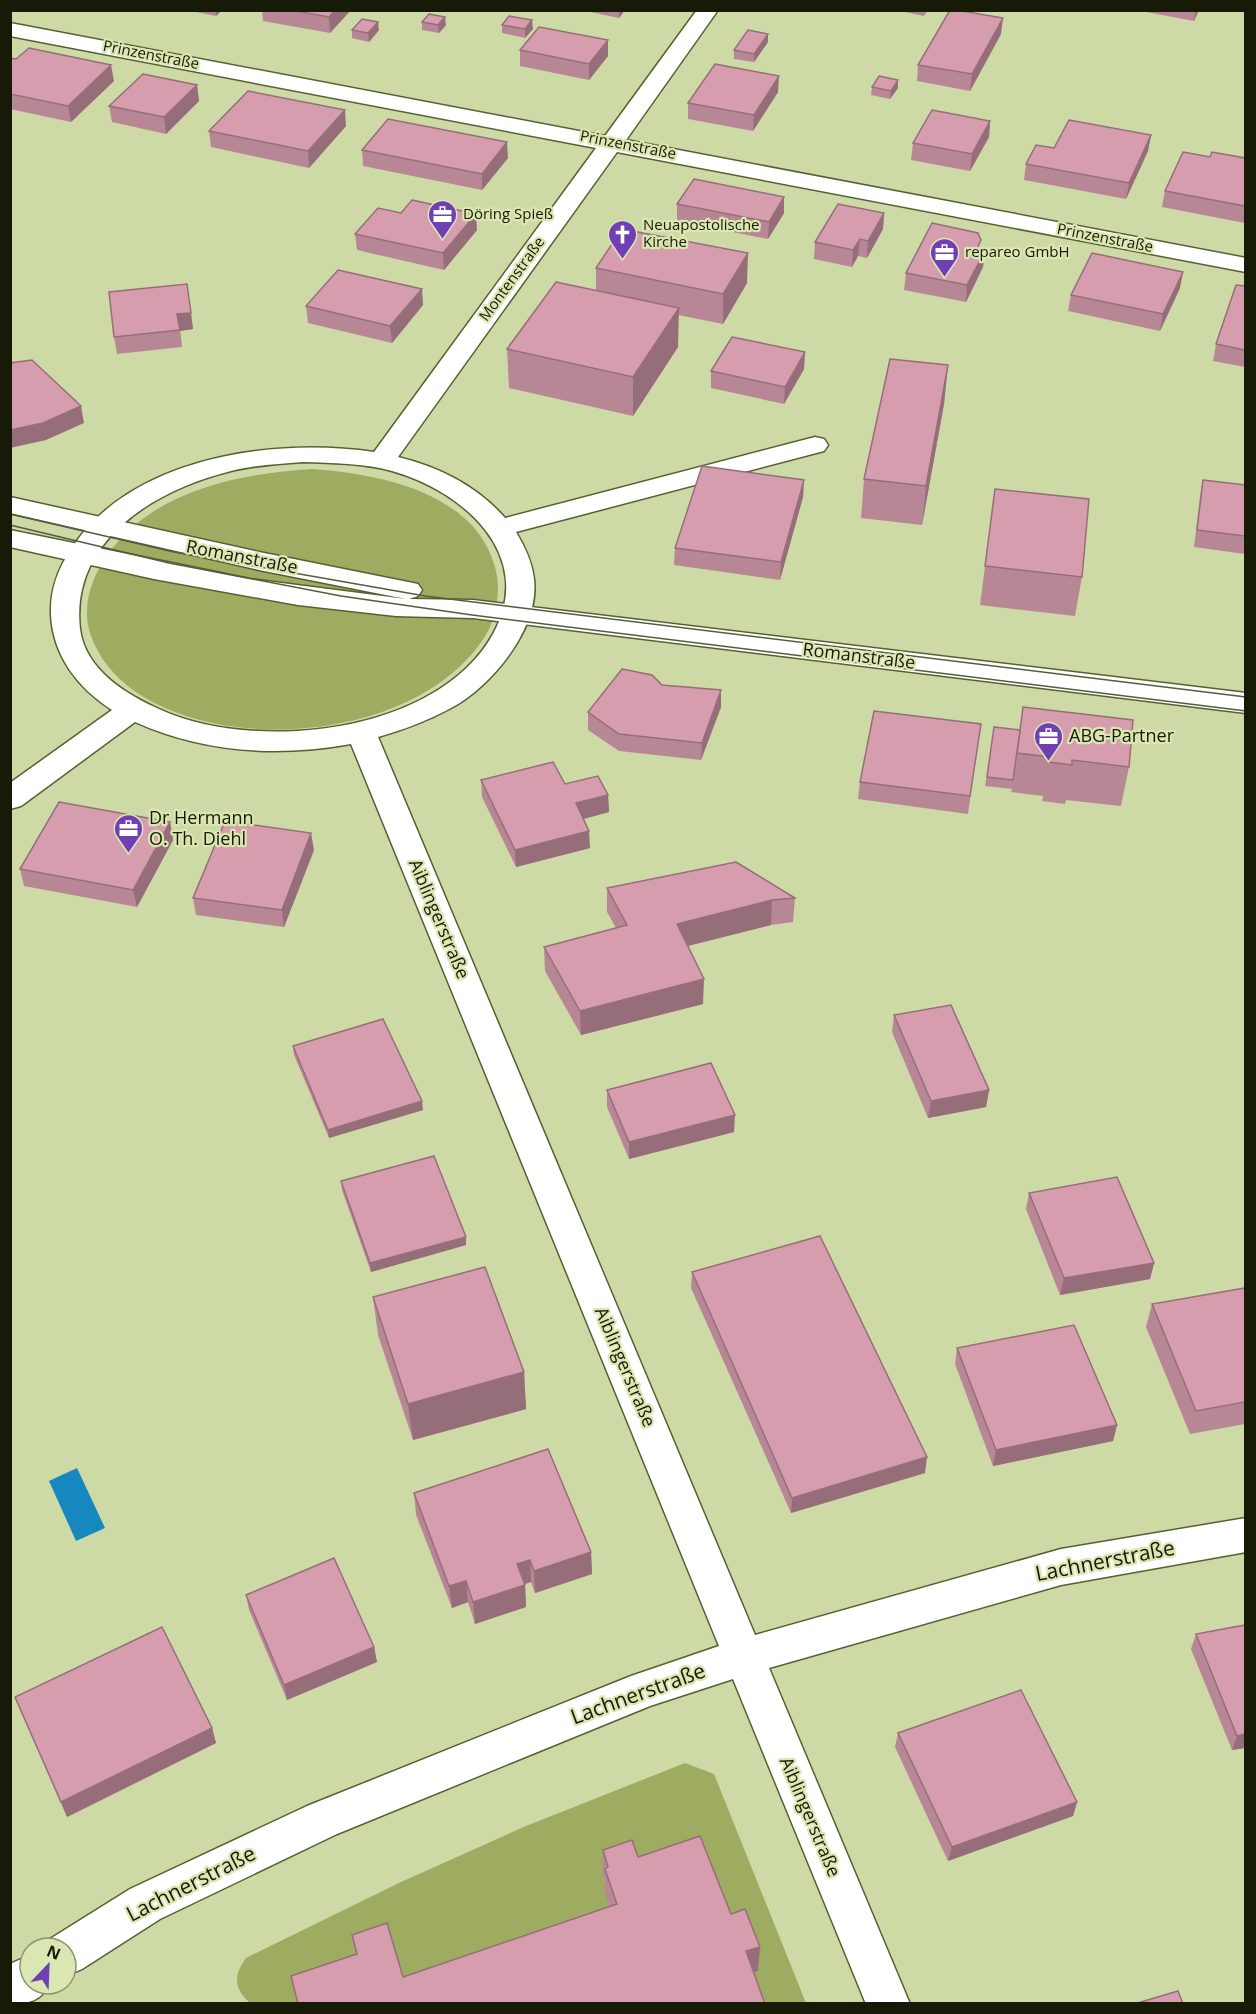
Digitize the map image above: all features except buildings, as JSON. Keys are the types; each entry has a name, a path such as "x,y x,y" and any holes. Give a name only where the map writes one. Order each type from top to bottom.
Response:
{"street":[{"name":"Montenstraße","path":"381,461 708,10"},
{"name":"Prinzenstraße","path":"10,29 612,142 1245,265"},
{"path":"500,528 815,446"},
{"path":"303,454 342,455 381,461 414,470 445,483 472,500 500,528 509,541 518,565 521,590 517,614 506,638 492,658 465,683 423,710 361,732 300,742 239,741 182,731 132,711 104,691 82,668 69,643 63,616 65,590 80,554 102,527 153,491 187,476 224,464 263,457 303,454"},
{"name":"Romanstraße","path":"10,505 259,561 399,586 473,609"},
{"name":"Romanstraße","path":"10,538 173,575 284,594 398,607 473,609 517,614 1245,704"},
{"path":"10,799 132,711"},
{"name":"Aiblingerstraße","path":"361,732 888,2004"},
{"name":"Lachnerstraße","path":"78,1946 145,1904 322,1820 645,1689 745,1656 1061,1567 1245,1535"}],"green space":[{"path":"312,469 367,476 423,493 448,506 469,523 486,544 496,571 498,588 496,606 492,623 484,638 459,667 428,691 392,708 353,720 313,727 272,729 232,727 179,714 147,699 120,679 108,667 99,652 91,636 87,617 88,599 93,581 101,565 119,540 141,520 166,504 194,492 223,482 253,476"},
{"path":"685,1763 714,1774 806,2003 754,2003 744,1975 757,1970 603,1875 617,1928 407,2001 297,2000 298,2003 250,2003 241,1993 237,1976 246,1958 401,1882 526,1826"}],"water":[{"path":"77,1468 105,1528 76,1541 49,1481"}],"tram line":[{"path":"10,514 174,552 425,596 1246,697"},
{"path":"10,525 169,563 341,596 472,615 1246,711"}],"place":[{"name":"Döring Spieß","path":"442,240"},
{"name":"Neuapostolische Kirche","path":"622,260"},
{"name":"repareo GmbH","path":"944,278"},
{"name":"ABG-Partner","path":"1048,762"},
{"name":"Dr Hermann O. Th. Diehl","path":"128,854"}]}
